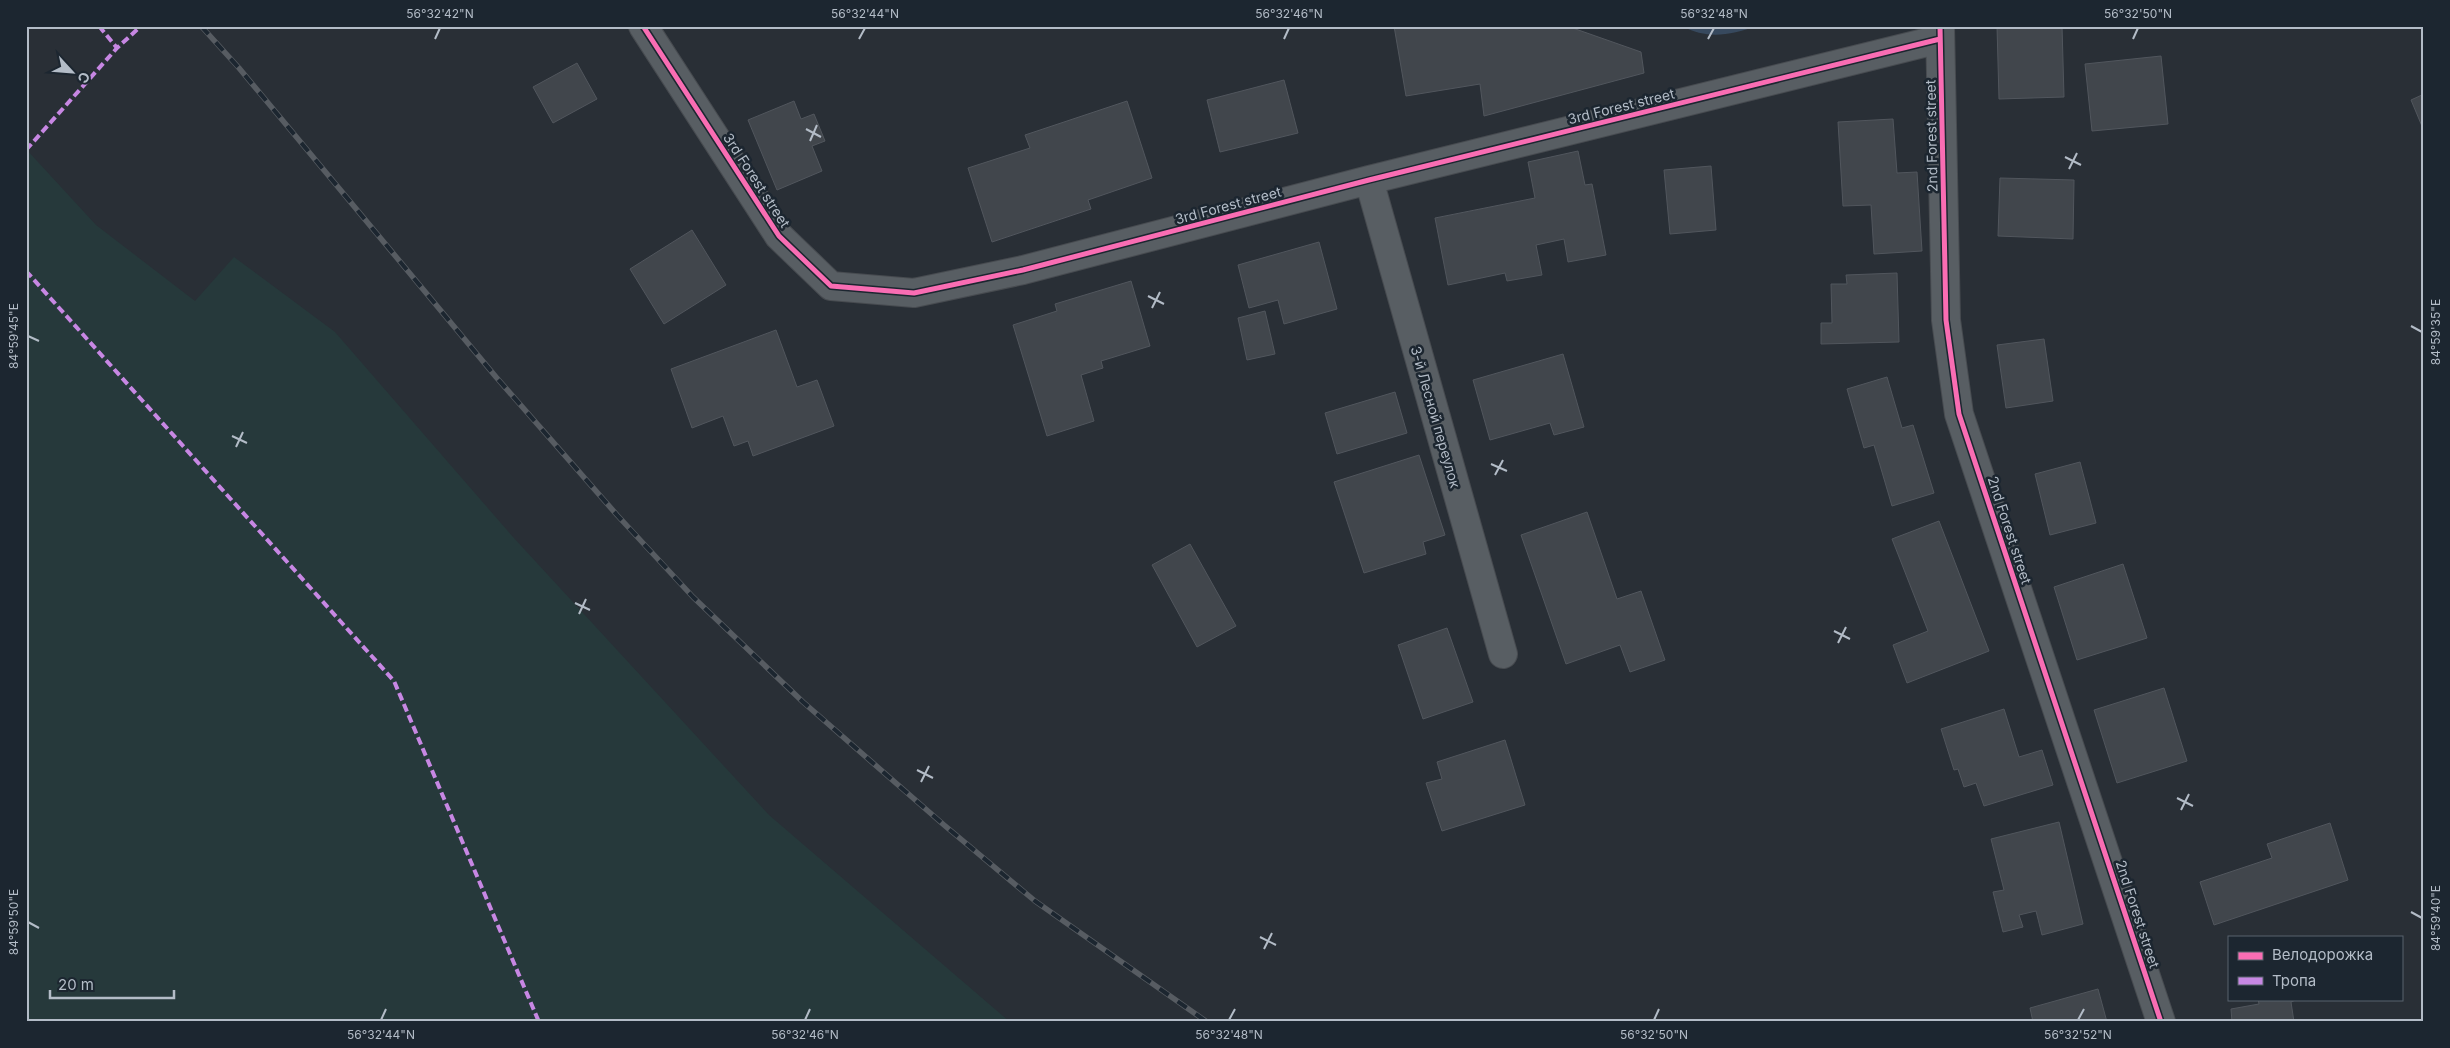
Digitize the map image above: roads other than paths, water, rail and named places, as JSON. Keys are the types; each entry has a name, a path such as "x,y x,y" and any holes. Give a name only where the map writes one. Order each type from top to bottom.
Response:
{"street":[{"name":"3rd Forest street","path":"643,26 779,236 831,286 914,293 1023,270 1940,33"},
{"name":"2nd Forest street","path":"1940,33 1946,320 1959,414 2160,1022"},
{"name":"3-й Лесной переулок","path":"1369,180 1503,654"}],"water":[{"path":"1682,26 1757,26 1728,34 1710,35"}],"railway":[{"path":"201,26 239,68 496,377 617,515 693,597 803,702 944,825 1035,901 1207,1022"}]}
